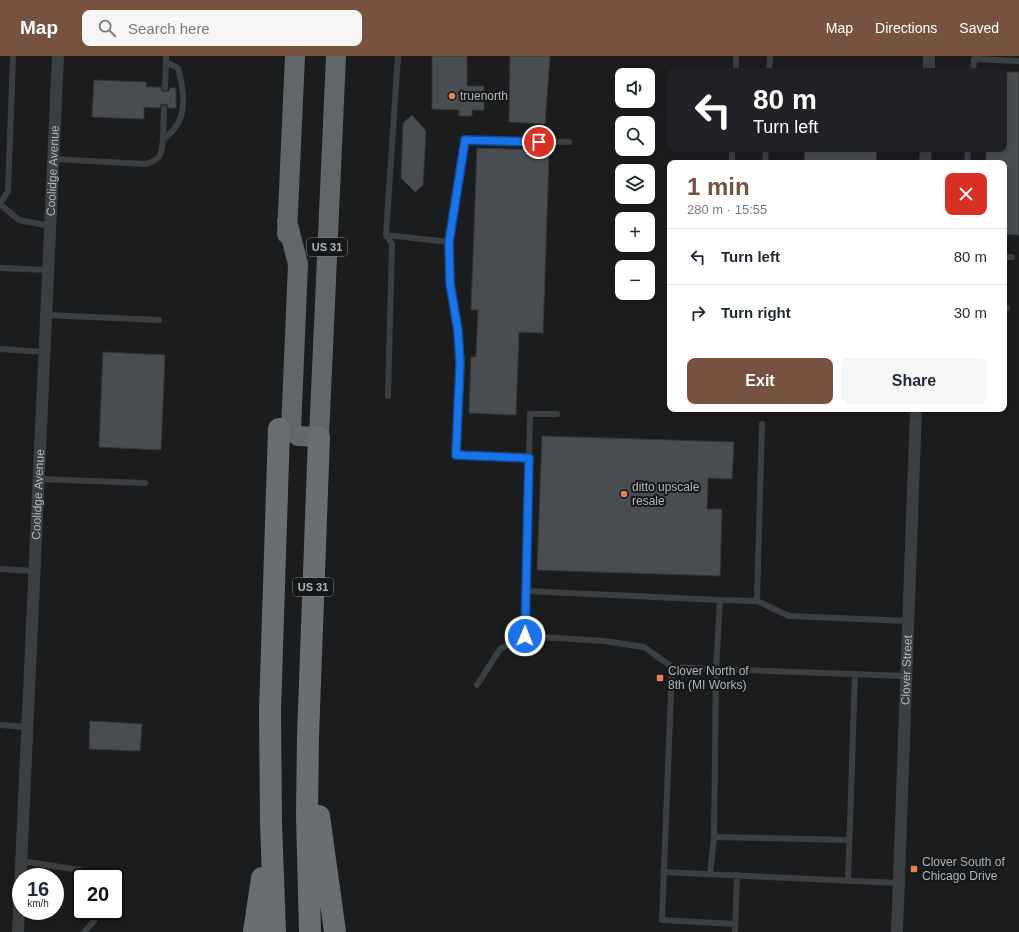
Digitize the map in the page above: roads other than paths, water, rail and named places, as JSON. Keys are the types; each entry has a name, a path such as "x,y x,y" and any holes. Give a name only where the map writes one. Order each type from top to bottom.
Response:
{"highway":[{"path":"275,932 271,822 271,657 287,221 295,56"},
{"name":"US 31","path":"310,932 307,816 310,642 336,56"},
{"path":"287,221 298,264 291,430 298,436 319,437"},
{"path":"308,736 335,932"},
{"path":"254,932 271,822"}],"street":[{"name":"Coolidge Avenue","path":"18,932 58,56"},
{"path":"929,68 930,56"},
{"name":"Clover Street","path":"896,932 916,412"}],"lane":[{"path":"13,56 8,191 0,204 19,220 50,226"},
{"path":"388,396 392,244 386,235 398,56"},
{"path":"736,56 736,68"},
{"path":"769,68 770,56"},
{"path":"163,140 175,129 180,119 183,105 182,84 178,68 166,59"},
{"path":"165,88 166,59"},
{"path":"973,68 974,59 1019,61"},
{"path":"53,159 145,164 155,161 161,154 164,108"},
{"path":"529,458 456,455 460,363 458,331 450,283 449,242 465,140 569,142"},
{"path":"386,235 449,242"},
{"path":"1007,257 1012,258"},
{"path":"0,268 48,270"},
{"path":"46,315 159,320"},
{"path":"0,349 44,352"},
{"path":"525,636 530,414 557,414"},
{"path":"757,601 762,424"},
{"path":"39,479 145,483"},
{"path":"0,569 34,571"},
{"path":"526,591 757,601 790,616 908,621"},
{"path":"710,874 714,837 716,669 720,600"},
{"path":"477,684 500,649 525,636 604,641 644,647 672,667 906,676"},
{"path":"672,667 662,920 735,924"},
{"path":"848,881 855,674"},
{"path":"0,725 27,727"},
{"path":"714,837 849,840"},
{"path":"22,861 72,869"},
{"path":"663,872 898,883"},
{"path":"735,932 737,875"},
{"path":"84,932 94,920"}],"place":[{"name":"truenorth","path":"452,96"},
{"name":"ditto upscale resale","path":"624,494"},
{"name":"Clover North of 8th (MI Works)","path":"660,678"},
{"name":"Clover South of Chicago Drive","path":"914,869"}]}
